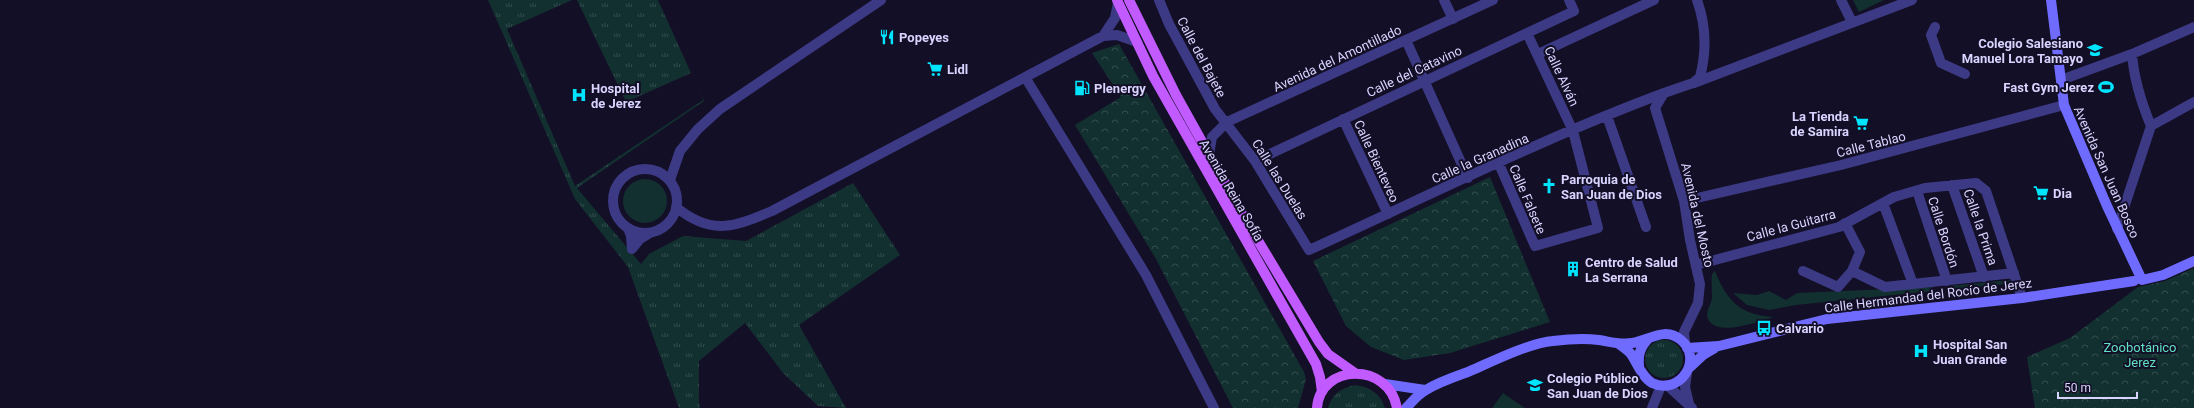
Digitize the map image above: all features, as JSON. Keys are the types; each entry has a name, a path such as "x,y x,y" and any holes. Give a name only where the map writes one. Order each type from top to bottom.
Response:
{"main road":[{"name":"Avenida Reina Sofía","path":"1129,0 1176,95 1209,155 1245,219 1319,342 1328,354 1355,373 1368,374 1385,384 1396,400 1398,408"},
{"name":"Avenida Reina Sofía","path":"1117,1 1153,76 1316,364 1322,392"},
{"path":"1316,408 1322,392 1331,382 1342,376 1355,373"}],"street":[{"path":"670,180 680,151 698,129 720,109 880,0"},
{"name":"Calle del Bajete","path":"1159,0 1193,70 1215,109 1227,122"},
{"path":"1444,0 1453,19"},
{"name":"Avenida del Amontillado","path":"1209,155 1212,137 1227,122 1493,0"},
{"name":"Calle del Catavino","path":"1256,161 1424,80 1574,11 1569,0"},
{"path":"1538,54 1654,0"},
{"path":"1692,83 1700,77 1705,42 1704,21 1697,0"},
{"path":"1842,0 1852,22"},
{"path":"1664,93 1912,0"},
{"name":"Avenida San Juan Bosco","path":"2051,0 2064,105 2138,281"},
{"path":"1103,36 1115,18 1117,1"},
{"path":"1935,27 1930,35 1941,63 1965,74"},
{"path":"2061,80 2132,54 2194,27"},
{"name":"Calle Alván","path":"1528,33 1573,131"},
{"path":"676,207 691,219 709,225 739,225 772,211 1103,36 1116,35 1137,42"},
{"path":"1406,40 1468,178"},
{"path":"2117,229 2151,126 2141,102 2134,74 2132,54"},
{"path":"1025,77 1146,275 1214,408"},
{"name":"Calle la Granadina","path":"1308,250 1607,116 1664,93"},
{"name":"Avenida del Mosto","path":"1664,93 1656,108 1684,201 1690,240 1700,284 1698,303 1688,320 1684,332 1686,346"},
{"path":"2151,126 2194,102"},
{"name":"Calle Tablao","path":"1684,201 1841,165 2064,105"},
{"path":"1607,116 1646,227"},
{"name":"Calle Bienteveo","path":"1343,119 1388,214"},
{"name":"Calle las Duelas","path":"1227,122 1256,161 1308,250"},
{"name":"Calle Falsete","path":"1499,164 1535,246 1598,228 1573,131"},
{"path":"628,228 631,236 632,249 640,238 650,233 667,224 676,207 677,198 670,180 661,173 651,169 640,169 630,173 621,180 615,189 614,206 620,221 628,228 635,232 650,233"},
{"name":"Calle la Guitarra","path":"1696,265 1839,227 1894,197 1917,190 1976,183 1986,192 2022,298"},
{"name":"Calle la Prima","path":"1952,185 1984,277"},
{"name":"Calle Bordón","path":"1917,190 1947,281"},
{"path":"1883,203 1913,284"},
{"path":"1802,271 1838,287 1852,271 1860,252 1845,223"},
{"name":"Calle Hermandad del Rocío de Jerez","path":"1686,346 1719,346 1827,319 2022,298 2138,281 2164,274 2194,261"},
{"path":"1852,271 1885,287 2014,273"},
{"name":"Avenida del Mosto","path":"1668,334 1688,320"},
{"path":"1406,408 1425,390 1510,353 1552,341 1598,340 1619,344 1633,343 1648,339 1658,334 1668,334 1677,337 1686,346 1690,358 1685,387 1691,406"},
{"path":"1639,366 1640,351 1648,339"},
{"path":"1619,344 1629,352 1639,366 1643,376 1651,382 1664,385 1691,406"},
{"name":"Calle Hermandad del Rocío de Jerez","path":"1664,385 1679,382 1688,370 1703,355 1719,346"},
{"path":"1385,384 1425,390"},
{"path":"1652,408 1664,385"}],"green space":[{"path":"488,0 572,0 507,29 575,186 703,100 700,90 704,101 577,188 641,264 649,254 683,236 746,241 853,183 900,255 799,325 846,408 818,406 783,373 745,323 699,361 700,408 679,408 628,267 575,199"},
{"path":"577,0 658,0 691,73 626,102"},
{"path":"1853,0 1884,0 1859,12"},
{"path":"1119,44 1304,372 1306,379 1298,408 1233,408 1156,259 1075,125 1121,97 1092,53"},
{"path":"1490,177 1550,322 1450,353 1404,360 1371,347 1346,326 1313,261"},
{"path":"641,179 649,179 661,185 667,197 667,205 661,217 649,223 641,223 629,217 623,205 623,197 629,185"},
{"name":"Zoobotánico Jerez","path":"2194,268 2194,408 2035,408 2027,357 2070,338 2138,287 2165,281"},
{"path":"1715,271 1724,291 1736,304 1752,313 1774,317 1739,327 1729,328 1713,325 1708,319 1707,314 1712,298 1712,274"},
{"path":"2010,280 2007,284 1949,289 1949,286"},
{"path":"1933,287 1933,291 1796,305 1769,310 1747,305 1733,293 1757,295 1769,291 1786,300 1797,293"},
{"path":"1664,340 1674,343 1680,349 1683,359 1680,369 1674,375 1664,378 1654,375 1648,369 1645,359 1648,349 1654,343"},
{"path":"1355,385 1365,387 1374,392 1380,398 1385,408 1328,408 1332,399 1338,392"},
{"path":"1503,393 1525,408 1492,408"}],"place":[{"name":"Popeyes","path":"887,37"},
{"name":"Colegio Salesiano Manuel Lora Tamayo","path":"2095,50"},
{"name":"Lidl","path":"935,69"},
{"name":"Fast Gym Jerez","path":"2106,87"},
{"name":"Plenergy","path":"1082,88"},
{"name":"Hospital de Jerez","path":"579,95"},
{"name":"La Tienda de Samira","path":"1861,123"},
{"name":"Parroquia de San Juan de Dios","path":"1549,186"},
{"name":"Dia","path":"2041,193"},
{"name":"Centro de Salud La Serrana","path":"1573,269"},
{"name":"Calvario","path":"1764,328"},
{"name":"Hospital San Juan Grande","path":"1921,351"},
{"name":"Colegio Público San Juan de Dios","path":"1535,385"}]}
